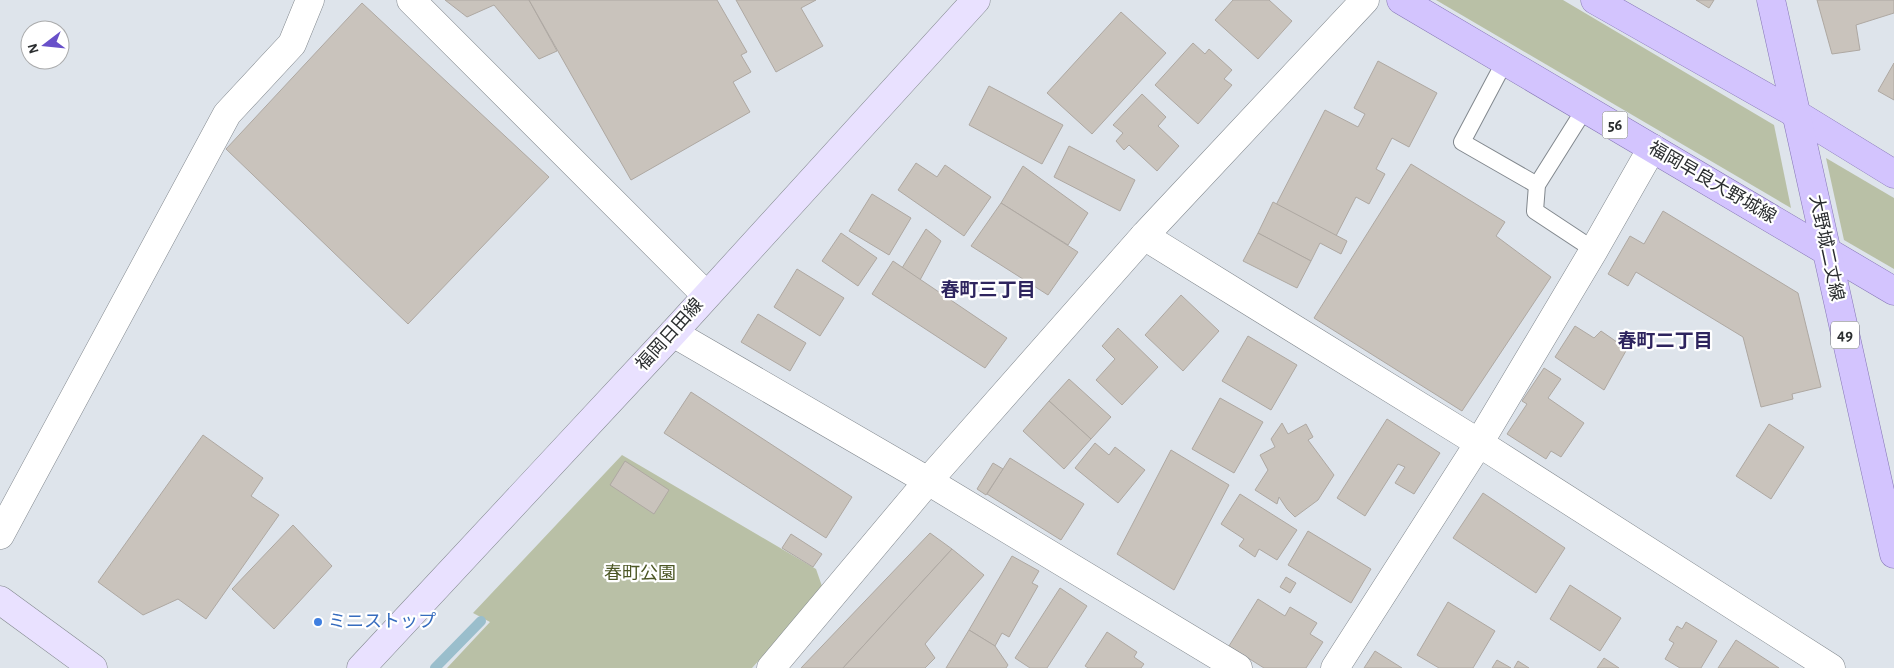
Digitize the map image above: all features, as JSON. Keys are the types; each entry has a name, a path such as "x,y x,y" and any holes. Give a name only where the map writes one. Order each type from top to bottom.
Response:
{"main road":[{"name":"福岡日田線","path":"361,668 673,332 976,0"},
{"name":"福岡早良大野城線","path":"1401,0 1586,107 1894,291"},
{"path":"1595,0 1798,115 1894,174"},
{"name":"大野城二丈線","path":"1771,0 1894,554"},
{"path":"0,600 93,668"}],"street":[{"path":"0,536 227,114 292,44 310,0"},
{"path":"411,0 706,295"},
{"path":"771,668 928,481 1144,236 1365,0"},
{"path":"1335,668 1479,443 1594,250 1652,148"},
{"path":"1144,236 1479,443 1831,668"},
{"path":"673,332 928,481 1238,668"}],"lane":[{"path":"1505,61 1462,142 1538,185"},
{"path":"1586,107 1538,185 1535,211 1594,250"}],"green space":[{"path":"1436,0 1563,0 1774,125 1791,208"},
{"path":"1826,158 1894,198 1894,269 1844,240"},
{"name":"春町公園","path":"622,455 816,569 823,589 752,668 447,668 490,622 473,613"}],"building":[{"path":"445,0 529,0 557,51 539,59 494,5 467,17"},
{"path":"529,0 717,0 747,52 741,55 751,72 733,82 750,112 631,180"},
{"path":"736,0 816,0 801,8 823,46 776,72"},
{"path":"1233,0 1269,0 1292,21 1258,59 1215,20"},
{"path":"1696,0 1714,0 1709,8"},
{"path":"1817,0 1894,0 1894,13 1856,25 1860,50 1832,54"},
{"path":"362,3 549,177 408,324 226,149"},
{"path":"1121,12 1166,53 1092,134 1047,93"},
{"path":"1193,43 1205,54 1209,49 1232,70 1224,79 1232,85 1198,124 1155,85"},
{"path":"1378,61 1437,93 1409,147 1392,138 1376,169 1385,174 1369,204 1356,197 1336,236 1276,205 1325,110 1358,127 1365,114 1354,108"},
{"path":"1894,63 1894,100 1878,91"},
{"path":"989,86 1063,125 1042,164 969,125"},
{"path":"1142,94 1166,117 1158,126 1179,146 1157,171 1129,145 1124,150 1116,141 1123,133 1113,125"},
{"path":"1069,146 1135,180 1120,211 1054,177"},
{"path":"916,163 937,177 945,165 991,197 964,236 898,190"},
{"path":"1411,164 1505,222 1496,236 1551,277 1462,411 1314,318"},
{"path":"1023,166 1088,213 1068,245 1001,203"},
{"path":"872,194 911,218 889,255 849,231"},
{"path":"1273,202 1347,241 1341,254 1320,243 1311,261 1258,233"},
{"path":"1001,203 1078,252 1048,295 971,246"},
{"path":"1663,211 1798,293 1821,387 1792,394 1793,399 1761,407 1743,337 1636,272 1628,286 1608,274 1630,236 1644,244"},
{"path":"926,229 941,241 920,280 902,268"},
{"path":"841,233 877,258 858,286 822,261"},
{"path":"1258,233 1311,261 1297,288 1243,261"},
{"path":"893,261 1007,338 985,368 872,294"},
{"path":"797,269 844,298 820,336 774,307"},
{"path":"1181,295 1219,331 1183,371 1145,335"},
{"path":"758,314 806,343 790,371 741,342"},
{"path":"1575,326 1594,338 1601,331 1627,349 1604,390 1555,357"},
{"path":"1118,328 1158,367 1122,405 1096,380 1115,359 1102,346"},
{"path":"1248,336 1297,365 1271,410 1222,381"},
{"path":"1544,368 1561,379 1548,398 1584,423 1561,457 1551,451 1546,459 1507,434 1527,404 1522,401"},
{"path":"1069,379 1111,417 1091,439 1049,401"},
{"path":"691,392 852,497 826,538 664,433"},
{"path":"1220,398 1263,422 1234,473 1192,449"},
{"path":"1049,401 1091,439 1064,469 1023,431"},
{"path":"1387,419 1440,453 1414,494 1395,483 1405,467 1398,464 1365,516 1337,498"},
{"path":"1282,423 1288,434 1306,424 1313,437 1308,440 1334,475 1318,500 1295,517 1279,497 1277,504 1255,490 1268,470 1260,455 1275,447 1271,439"},
{"path":"1769,424 1804,447 1771,499 1736,476"},
{"path":"203,435 263,478 251,496 279,515 206,619 178,599 143,615 98,582"},
{"path":"1095,443 1109,455 1115,447 1145,470 1118,503 1075,468"},
{"path":"1171,450 1229,485 1174,590 1117,554"},
{"path":"1010,458 1084,504 1061,540 987,494"},
{"path":"625,461 669,490 654,514 610,485"},
{"path":"993,463 1003,469 986,495 977,489"},
{"path":"1483,493 1565,548 1536,593 1453,538"},
{"path":"1240,494 1297,530 1277,560 1259,549 1255,557 1239,546 1244,539 1221,524"},
{"path":"293,525 332,566 274,629 232,589"},
{"path":"1308,531 1371,569 1351,603 1288,565"},
{"path":"930,533 952,549 843,668 801,668"},
{"path":"791,534 822,554 813,567 782,548"},
{"path":"952,549 984,575 925,644 935,658 925,668 843,668"},
{"path":"1012,556 1039,571 1032,583 1038,586 1009,637 1002,633 995,646 969,630"},
{"path":"1286,577 1296,583 1290,593 1280,587"},
{"path":"1570,585 1621,618 1600,651 1550,619"},
{"path":"1060,588 1087,606 1047,668 1030,668 1015,658"},
{"path":"1258,599 1285,616 1290,607 1317,623 1310,634 1323,642 1306,668 1264,668 1229,646"},
{"path":"1448,602 1495,631 1473,668 1439,668 1417,655"},
{"path":"1686,622 1717,641 1701,668 1680,668 1665,659 1674,643 1669,640 1677,626 1682,629"},
{"path":"969,630 995,646 1008,665 1006,668 946,668"},
{"path":"1107,632 1137,652 1134,657 1144,664 1141,668 1088,668 1085,666"},
{"path":"1736,640 1779,668 1718,668"},
{"path":"1375,651 1402,668 1364,668"},
{"path":"1604,658 1619,668 1597,668"},
{"path":"1497,660 1511,668 1492,668"},
{"path":"1518,661 1529,668 1514,668"}],"waterway":[{"path":"435,668 481,621"}],"place":[{"name":"ミニストップ","path":"318,622"}],"district":[{"name":"春町三丁目","path":"988,290"},
{"name":"春町二丁目","path":"1665,341"}]}
